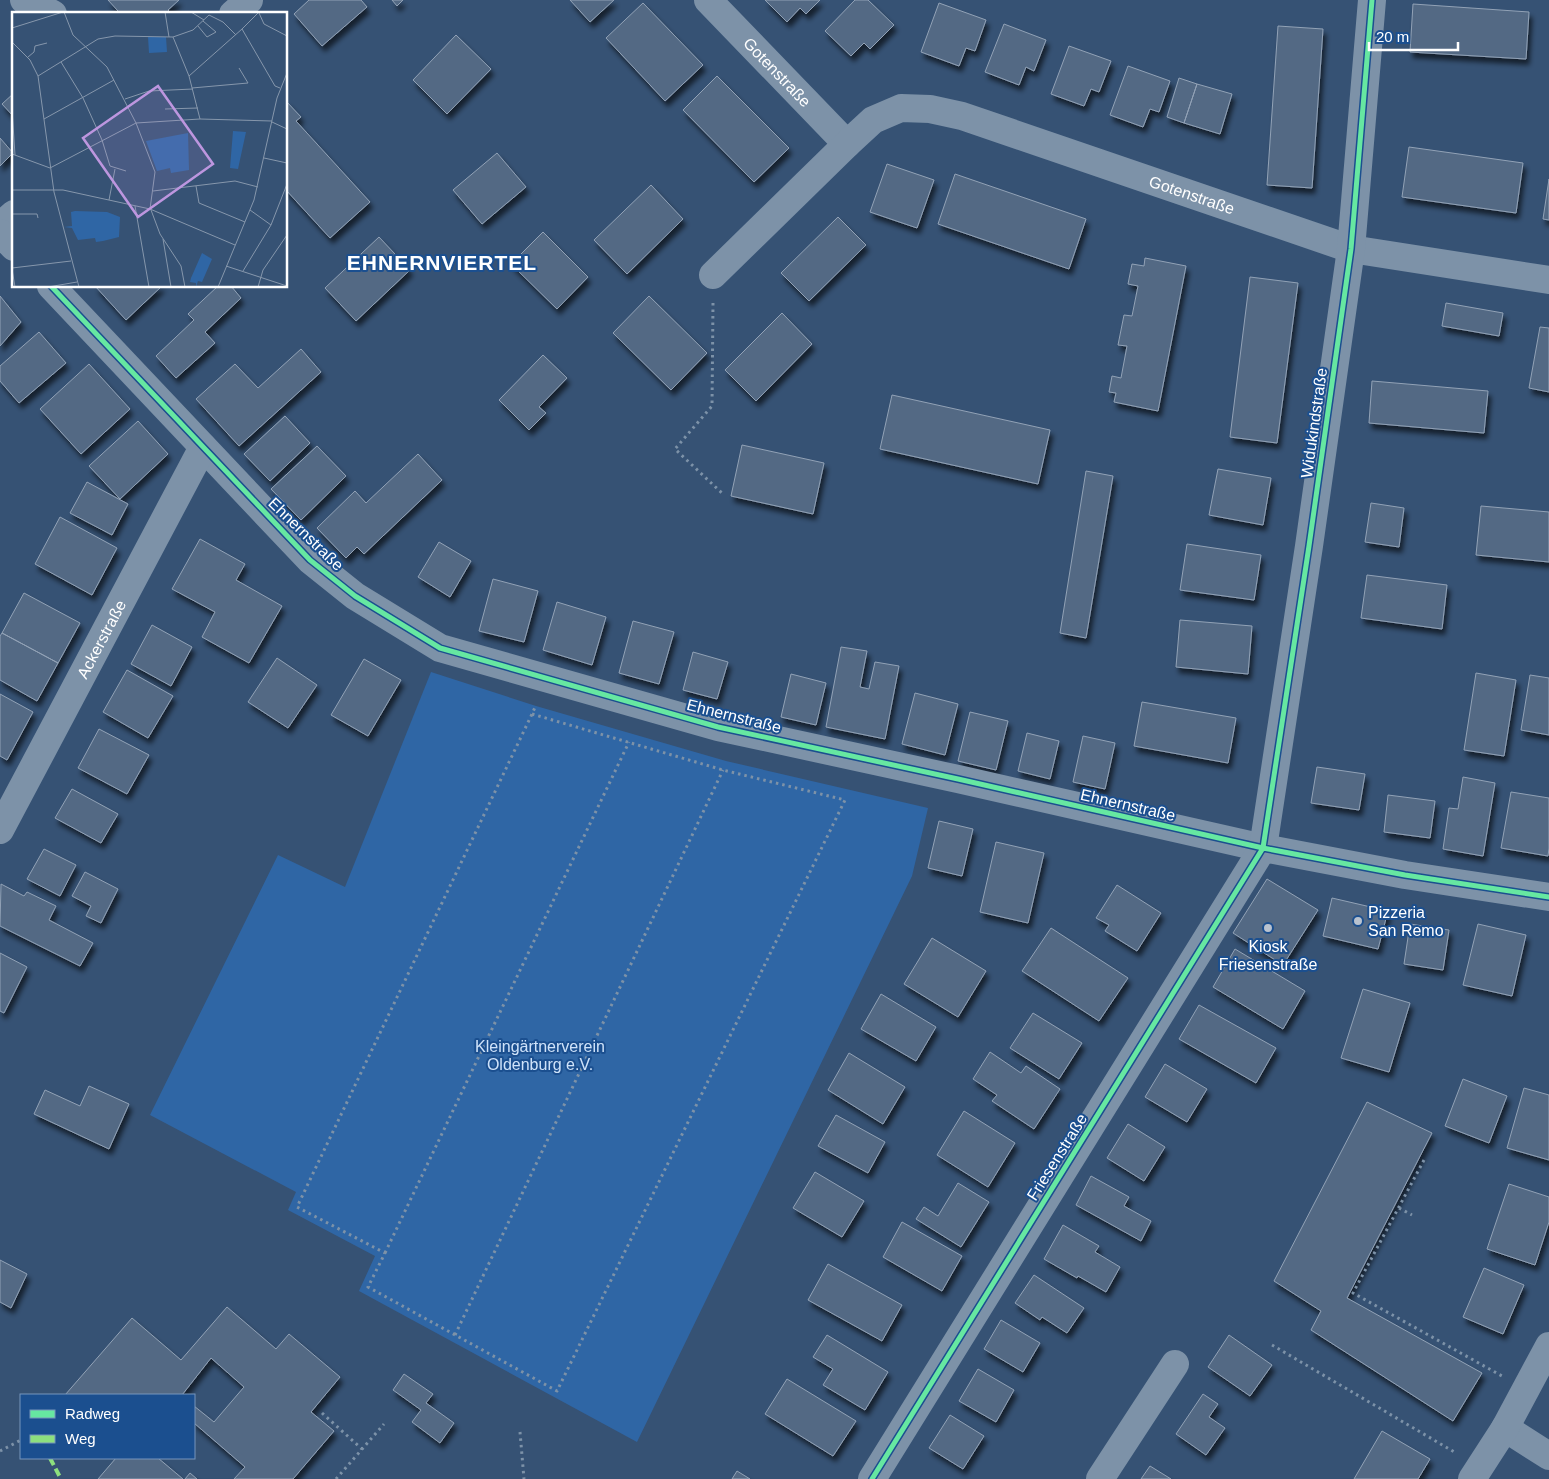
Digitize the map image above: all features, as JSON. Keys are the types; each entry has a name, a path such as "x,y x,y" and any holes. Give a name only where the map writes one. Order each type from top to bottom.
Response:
{"street":[{"path":"24,0 49,12"},
{"path":"235,12 249,0"},
{"name":"Gotenstraße","path":"708,0 847,144"},
{"name":"Widukindstraße","path":"1263,848 1309,546 1351,249 1372,0"},
{"name":"Gotenstraße","path":"714,275 873,120 901,108 930,109 962,116 1351,249 1549,280"},
{"path":"0,226 12,216"},
{"path":"0,233 12,245"},
{"name":"Ehnernstraße","path":"53,288 310,560 355,596 440,648 718,727 1263,848 1405,874 1549,897"},
{"name":"Ackerstraße","path":"0,830 203,447"},
{"name":"Friesenstraße","path":"872,1479 1263,848"},
{"path":"1476,1473 1505,1428 1549,1346"},
{"path":"1100,1479 1175,1364"},
{"path":"1505,1428 1549,1456"}],"path":[{"path":"714,275 712,406 675,448 724,495"},
{"path":"385,1253 297,1207 549,679"},
{"path":"532,714 628,742 723,770 845,800 557,1391 368,1287 628,742"},
{"path":"455,1335 723,770"},
{"path":"1424,1160 1353,1293 1526,1390"},
{"path":"1398,1208 1412,1215"},
{"path":"1272,1345 1476,1473"},
{"path":"322,1413 362,1449"},
{"path":"336,1479 384,1424"},
{"path":"520,1432 524,1479"},
{"path":"0,1450 20,1440"}],"green space":[{"name":"Kleingärtnerverein Oldenburg e.V.","path":"431,672 536,706 726,761 928,808 912,876 637,1442 359,1291 375,1256 288,1210 296,1192 150,1115 278,855 345,887"}],"building":[{"path":"108,0 179,0 168,10 170,12 118,11"},
{"path":"309,0 361,0 367,7 322,46 294,14"},
{"path":"392,0 403,0 397,6"},
{"path":"570,0 614,0 590,22"},
{"path":"765,0 820,0 806,14 800,8 787,22"},
{"path":"855,0 868,0 894,25 870,49 864,43 851,56 825,31"},
{"path":"643,3 703,65 665,101 606,38"},
{"path":"939,3 986,20 975,51 966,48 959,66 921,52"},
{"path":"1413,4 1529,12 1526,59 1410,52"},
{"path":"1004,24 1046,40 1034,71 1026,67 1019,85 985,72"},
{"path":"1278,26 1323,29 1312,188 1267,185"},
{"path":"456,35 491,69 447,114 413,80"},
{"path":"1069,46 1111,61 1099,92 1091,89 1084,106 1051,94"},
{"path":"1128,66 1170,81 1159,112 1150,109 1143,127 1110,115"},
{"path":"717,76 789,148 754,182 683,110"},
{"path":"1179,78 1197,84 1184,123 1167,117"},
{"path":"1197,84 1232,94 1220,134 1184,123"},
{"path":"12,95 12,115 2,104"},
{"path":"288,103 301,117 296,121 370,202 330,238 288,192"},
{"path":"0,138 12,154 0,166"},
{"path":"1409,147 1523,163 1516,213 1402,197"},
{"path":"497,153 526,187 482,224 453,190"},
{"path":"887,164 934,180 917,228 870,212"},
{"path":"955,174 1086,219 1069,269 938,224"},
{"path":"1549,179 1549,220 1543,219"},
{"path":"651,185 683,219 627,274 594,240"},
{"path":"838,217 866,245 809,301 781,273"},
{"path":"543,232 588,277 557,309 511,264"},
{"path":"379,237 410,270 356,321 325,288"},
{"path":"1145,258 1186,266 1158,411 1114,402 1116,393 1109,392 1112,376 1121,378 1127,346 1118,345 1124,315 1132,316 1138,286 1128,284 1132,264 1144,266"},
{"path":"1250,277 1298,283 1277,443 1230,437"},
{"path":"97,288 160,288 126,320"},
{"path":"216,288 233,288 241,298 205,332 215,343 176,378 156,356 194,320 188,314"},
{"path":"0,296 21,322 0,346"},
{"path":"649,296 707,353 671,390 613,333"},
{"path":"1446,303 1503,313 1499,336 1442,326"},
{"path":"782,313 812,344 756,401 725,370"},
{"path":"1540,327 1549,328 1549,392 1529,388"},
{"path":"39,332 66,363 19,403 0,381 0,366"},
{"path":"301,349 321,372 239,446 196,399 235,364 258,388"},
{"path":"543,355 567,378 539,407 546,413 529,430 499,400"},
{"path":"89,364 130,409 81,454 40,409"},
{"path":"1372,381 1488,391 1484,433 1369,423"},
{"path":"892,395 1050,430 1038,484 880,449"},
{"path":"285,416 310,443 270,481 244,454"},
{"path":"138,421 168,454 120,499 89,466"},
{"path":"742,445 824,463 813,514 731,496"},
{"path":"317,446 346,476 301,520 271,489"},
{"path":"418,454 442,480 364,554 357,547 346,558 317,528 355,491 366,503"},
{"path":"1218,469 1271,478 1263,525 1209,515"},
{"path":"1086,471 1113,476 1086,638 1060,633"},
{"path":"87,482 128,504 112,535 70,513"},
{"path":"1371,503 1404,508 1399,547 1365,542"},
{"path":"1481,506 1549,512 1549,562 1476,555"},
{"path":"60,517 117,548 92,595 35,564"},
{"path":"200,539 245,564 236,580 282,606 249,663 202,637 215,612 172,589"},
{"path":"439,542 471,561 450,597 418,577"},
{"path":"1187,544 1261,555 1254,600 1180,590"},
{"path":"1367,575 1447,585 1442,629 1361,618"},
{"path":"493,579 538,591 524,642 479,631"},
{"path":"24,593 80,623 58,663 2,633"},
{"path":"557,602 606,617 592,665 543,650"},
{"path":"1180,620 1252,626 1248,674 1176,667"},
{"path":"633,621 674,632 659,684 619,673"},
{"path":"152,625 192,647 171,686 131,664"},
{"path":"2,633 58,663 37,701 0,680 0,636"},
{"path":"841,647 867,651 860,687 869,689 875,662 899,666 885,739 826,727"},
{"path":"693,652 728,662 717,699 683,690"},
{"path":"277,658 317,685 288,728 248,702"},
{"path":"364,659 401,680 368,736 331,715"},
{"path":"127,670 173,696 148,738 103,712"},
{"path":"1476,673 1516,680 1504,756 1464,750"},
{"path":"791,674 826,683 816,725 781,717"},
{"path":"1530,675 1549,678 1549,735 1521,730"},
{"path":"915,693 958,704 945,755 902,744"},
{"path":"0,694 33,712 7,760 0,756"},
{"path":"1142,702 1236,718 1228,763 1134,746"},
{"path":"970,712 1008,721 996,770 958,761"},
{"path":"99,729 149,755 127,794 78,768"},
{"path":"1027,733 1059,741 1050,779 1018,771"},
{"path":"1083,736 1115,743 1105,789 1073,782"},
{"path":"1317,767 1365,774 1359,810 1311,803"},
{"path":"1463,777 1495,783 1483,856 1443,849 1449,808 1458,809"},
{"path":"72,789 118,814 101,843 55,818"},
{"path":"1511,792 1549,798 1548,856 1501,848"},
{"path":"1388,795 1435,801 1430,838 1384,832"},
{"path":"939,821 973,829 962,876 928,868"},
{"path":"996,842 1044,853 1028,923 980,912"},
{"path":"44,849 76,865 60,896 27,879"},
{"path":"85,872 118,889 101,923 86,916 91,906 72,896"},
{"path":"1267,879 1318,910 1283,965 1233,933"},
{"path":"1,884 24,896 27,892 56,906 49,920 93,943 80,966 0,926"},
{"path":"1117,885 1161,913 1137,951 1105,931 1109,925 1096,918"},
{"path":"1332,898 1388,911 1378,949 1323,936"},
{"path":"1410,924 1449,930 1443,970 1404,964"},
{"path":"1478,924 1526,935 1512,996 1463,985"},
{"path":"1051,928 1128,978 1099,1021 1022,971"},
{"path":"932,938 986,971 958,1017 904,984"},
{"path":"1235,949 1305,991 1283,1029 1213,987"},
{"path":"0,953 27,967 4,1013 0,1011"},
{"path":"1363,989 1410,1003 1389,1072 1341,1058"},
{"path":"881,994 936,1027 916,1061 861,1029"},
{"path":"1199,1005 1276,1048 1256,1083 1179,1039"},
{"path":"1033,1013 1082,1043 1059,1079 1010,1048"},
{"path":"990,1052 1021,1073 1026,1066 1060,1089 1034,1129 992,1101 997,1095 973,1079"},
{"path":"849,1053 905,1087 883,1124 828,1090"},
{"path":"1165,1064 1207,1089 1187,1122 1145,1097"},
{"path":"1463,1079 1507,1096 1489,1143 1445,1126"},
{"path":"89,1086 129,1104 109,1149 34,1114 45,1090 80,1106"},
{"path":"1524,1088 1549,1095 1549,1160 1507,1148"},
{"path":"1367,1102 1432,1133 1347,1298 1482,1373 1453,1421 1311,1330 1321,1311 1274,1281"},
{"path":"964,1111 1015,1143 988,1187 937,1155"},
{"path":"836,1115 885,1142 868,1173 818,1146"},
{"path":"1128,1124 1165,1147 1144,1181 1107,1158"},
{"path":"815,1172 864,1201 842,1237 793,1208"},
{"path":"1091,1176 1129,1197 1124,1206 1151,1221 1141,1241 1076,1205"},
{"path":"958,1183 989,1202 961,1247 916,1219 924,1207 938,1216"},
{"path":"1509,1184 1549,1197 1549,1222 1535,1265 1487,1249"},
{"path":"902,1222 962,1256 942,1291 883,1257"},
{"path":"1063,1225 1099,1246 1095,1252 1120,1267 1106,1292 1044,1259"},
{"path":"0,1260 27,1274 11,1308 0,1302"},
{"path":"828,1264 902,1305 882,1341 808,1300"},
{"path":"1484,1268 1524,1285 1503,1334 1463,1317"},
{"path":"1034,1275 1084,1308 1067,1333 1042,1317 1040,1320 1015,1303"},
{"path":"227,1307 276,1349 289,1334 340,1377 311,1412 334,1431 293,1479 234,1479 245,1467 195,1424 195,1407 214,1422 244,1387 211,1358 183,1394 66,1394 132,1318 181,1360"},
{"path":"1001,1320 1040,1343 1023,1372 984,1349"},
{"path":"827,1335 888,1372 865,1410 823,1385 833,1369 813,1357"},
{"path":"1229,1335 1272,1365 1250,1396 1208,1367"},
{"path":"978,1369 1014,1390 996,1422 959,1401"},
{"path":"404,1374 433,1394 426,1403 454,1423 440,1443 412,1422 421,1410 393,1390"},
{"path":"787,1379 856,1421 833,1456 765,1414"},
{"path":"1203,1394 1218,1404 1209,1417 1225,1428 1206,1455 1176,1434"},
{"path":"950,1415 984,1436 963,1469 929,1448"},
{"path":"1382,1431 1430,1459 1418,1479 1354,1479"},
{"path":"115,1459 159,1459 183,1479 98,1479"},
{"path":"1150,1466 1171,1479 1141,1479"},
{"path":"737,1471 750,1479 732,1479"},
{"path":"190,1473 197,1479 185,1479"}],"marked path":[{"path":"51,1459 61,1479"}],"cycle path":[{"path":"872,1479 1263,848 1309,546 1351,249 1372,0"},
{"path":"53,288 310,560 355,596 440,648 718,727 1263,848 1405,875 1549,897"}],"place":[{"name":"Pizzeria San Remo","path":"1358,921"},
{"name":"Kiosk Friesenstraße","path":"1268,928"}],"district":[{"name":"EHNERNVIERTEL","path":"442,262"}]}
